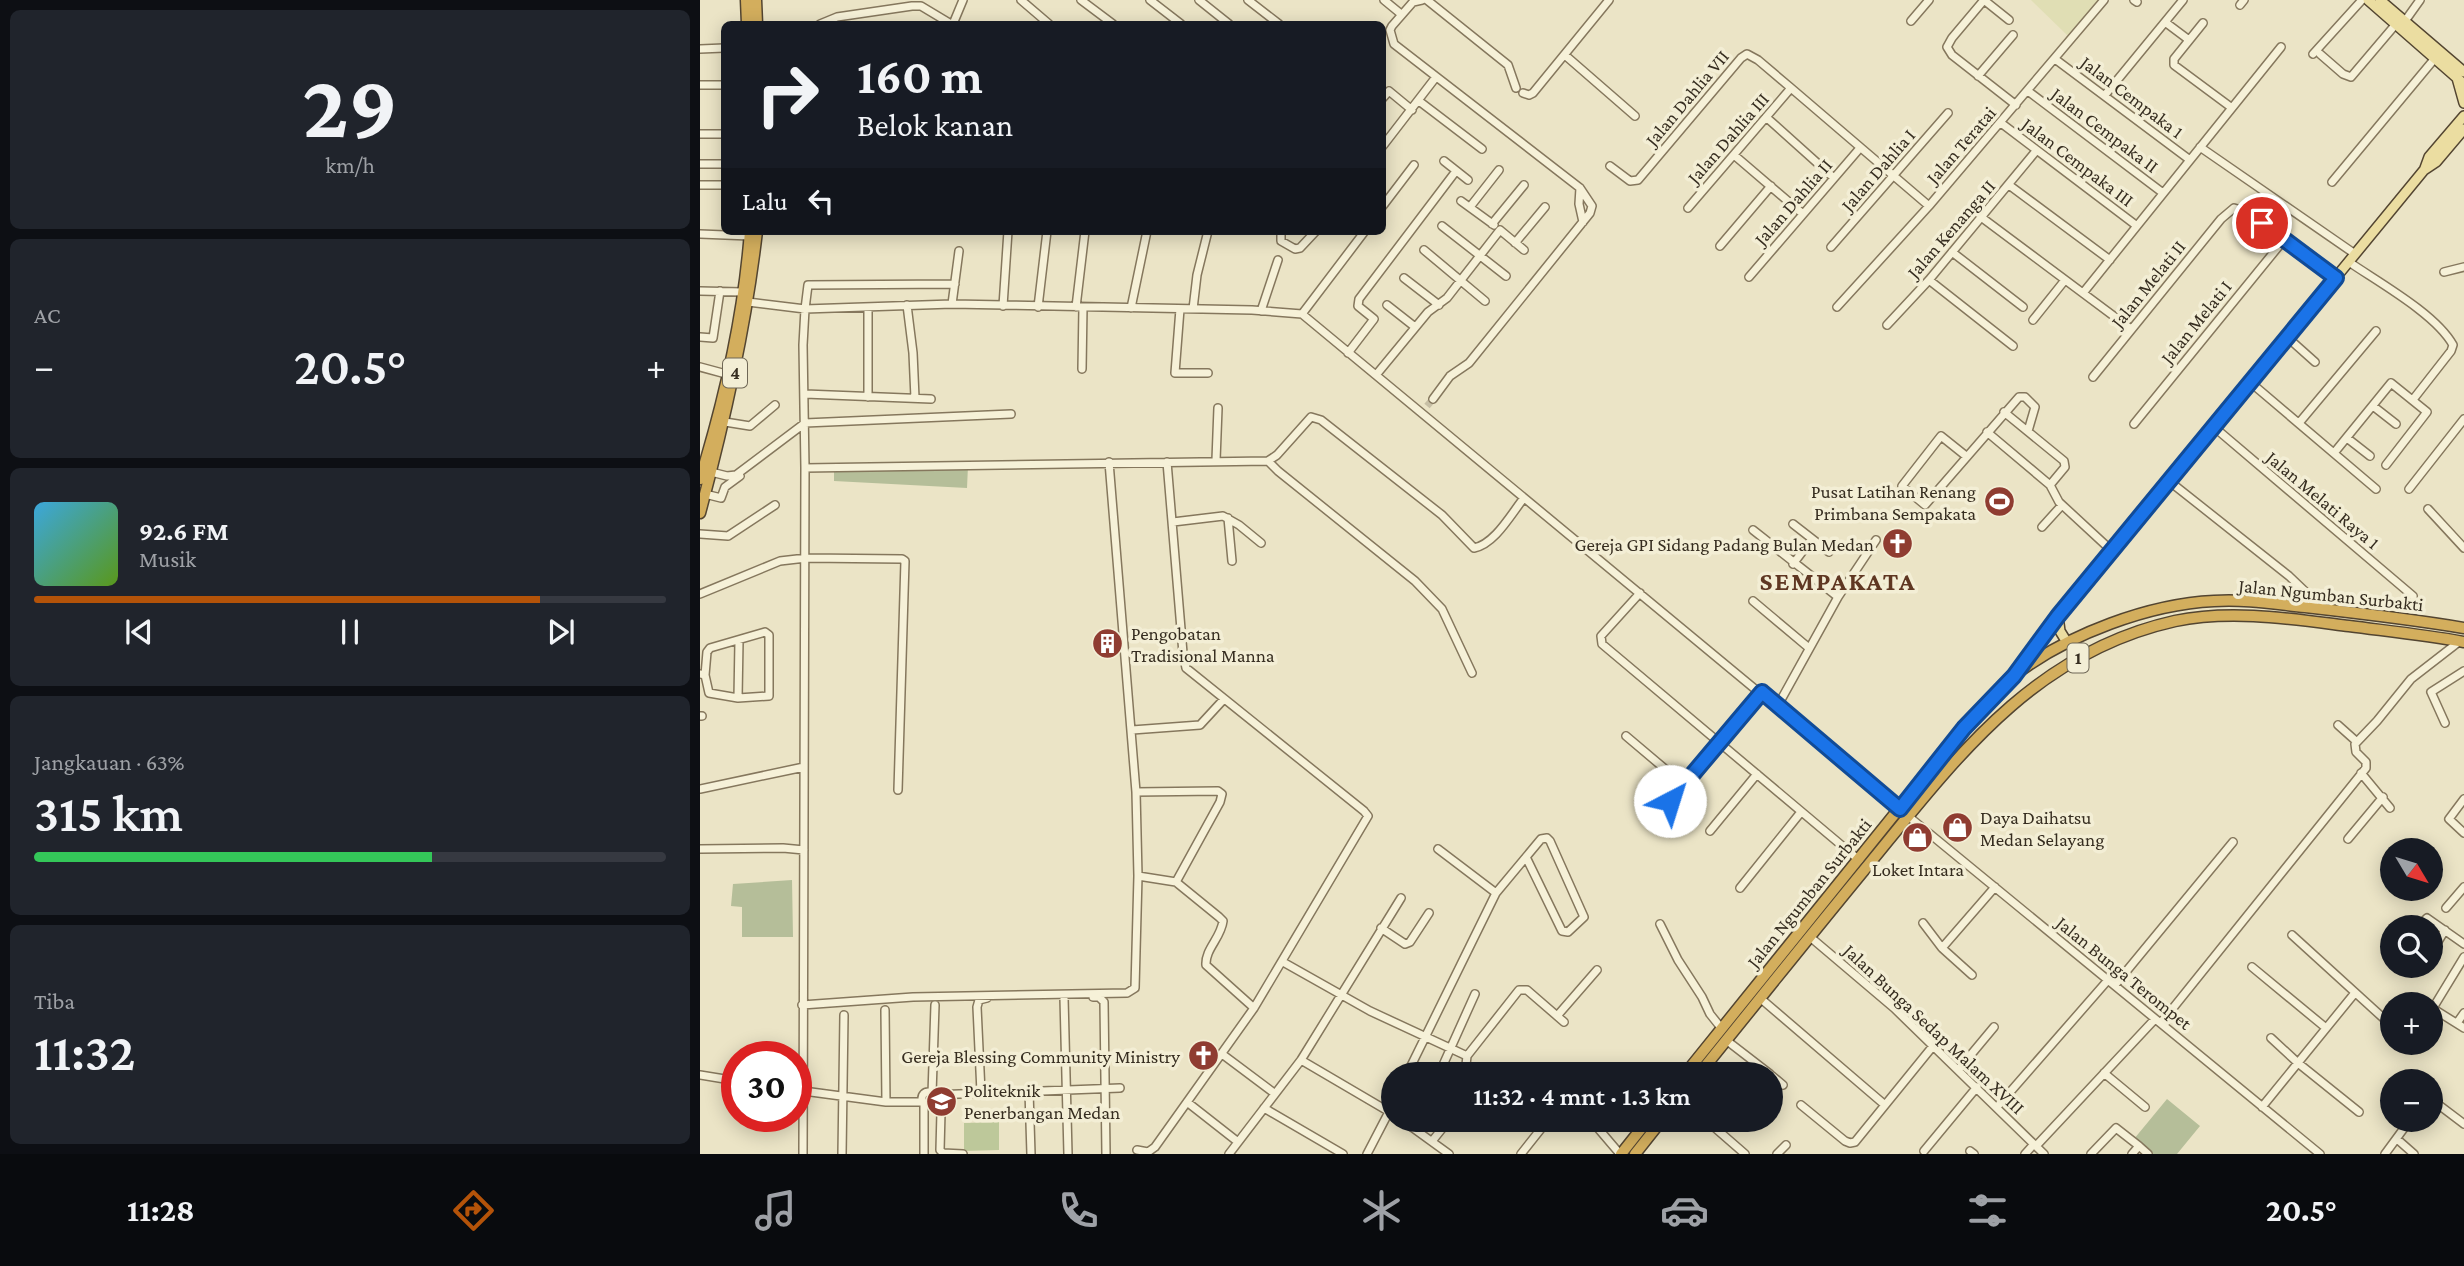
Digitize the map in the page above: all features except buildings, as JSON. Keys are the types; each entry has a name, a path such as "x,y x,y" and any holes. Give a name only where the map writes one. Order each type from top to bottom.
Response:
{"highway":[{"path":"746,0 747,21"},
{"path":"756,0 757,21"},
{"name":"4","path":"700,479 705,445 746,304 742,292 752,235"},
{"name":"4","path":"700,513 725,422 746,304 752,235"},
{"name":"Jalan Ngumban Surbakti","path":"1709,1062 1904,813 1964,728 2014,676 2039,659 2125,620 2179,605 2216,601 2271,603 2464,628"},
{"path":"2304,621 2311,608"},
{"name":"Jalan Ngumban Surbakti","path":"1695,1062 1858,860 1983,729 2063,666 2100,648 2176,621 2216,617 2304,621 2462,642"},
{"path":"1620,1154 1638,1132"},
{"path":"1635,1154 1652,1132"}],"main road":[{"path":"2368,0 2401,22 2460,74 2464,84"},
{"path":"2380,0 2436,57 2460,74 2464,103"},
{"path":"2424,170 2429,157 2464,116"},
{"path":"2014,676 2058,616 2424,170 2436,162 2464,129"},
{"path":"2058,616 2060,631 2068,644"}],"street":[{"path":"953,21 963,0"},
{"path":"1021,0 1046,21"},
{"path":"1080,0 1108,21"},
{"path":"1150,0 1177,21"},
{"path":"1199,0 1225,21"},
{"path":"1248,0 1275,21"},
{"path":"1384,0 1401,14"},
{"path":"1433,399 1450,376 1469,363 1583,222 1592,206 1580,188 1394,44 1390,30 1413,2 1424,0 1508,65 1516,88"},
{"path":"1522,93 1530,95 1566,56 1609,0"},
{"path":"1911,20 1929,0"},
{"path":"2009,20 1984,0 1947,47 1952,55 2015,105"},
{"name":"Jalan Teratai","path":"1837,307 1929,206 2104,0"},
{"path":"2105,95 2183,0"},
{"path":"2362,0 2316,54 2351,77 2420,0"},
{"path":"827,21 837,17 912,6 921,6 947,21"},
{"path":"2165,22 2189,40"},
{"path":"2203,23 2174,59 2174,65 2232,108"},
{"path":"1978,76 2013,35"},
{"path":"2083,293 2281,47"},
{"path":"700,49 721,48"},
{"name":"Jalan Dahlia VII","path":"1610,166 1630,181 1638,180 1744,55 1752,56 1791,88"},
{"path":"1566,56 1635,116"},
{"path":"2332,182 2436,57"},
{"name":"Jalan Cempaka 1","path":"2055,59 2190,160"},
{"path":"1386,142 1436,77"},
{"path":"700,85 721,85"},
{"path":"1791,88 1929,206"},
{"name":"Jalan Dahlia III","path":"1688,208 1791,88"},
{"path":"1386,89 1412,110"},
{"name":"Jalan Cempaka II","path":"2028,91 2163,193"},
{"path":"1419,101 1482,149"},
{"name":"Jalan Dahlia I","path":"1832,247 1948,113"},
{"path":"1766,117 1834,178"},
{"name":"Jalan Cempaka III","path":"2001,123 2137,226"},
{"path":"700,134 721,134"},
{"path":"2200,147 2356,254"},
{"name":"Jalan Dahlia II","path":"1749,277 1860,148"},
{"name":"Jalan Kenanga II","path":"1887,325 1929,280 2036,151"},
{"path":"1734,155 1803,214"},
{"path":"1444,162 1468,180"},
{"path":"700,164 721,164"},
{"path":"1386,202 1414,166"},
{"path":"1470,207 1499,170"},
{"path":"1348,353 1374,319 1358,306 1359,299 1456,171"},
{"path":"700,185 721,185"},
{"path":"1492,224 1524,185"},
{"path":"2009,185 2110,260"},
{"path":"1720,246 1771,186"},
{"path":"1580,188 1579,204 1583,222"},
{"path":"1461,201 1524,250"},
{"path":"1515,243 1545,206"},
{"name":"Jalan Melati II","path":"2093,377 2234,208 2247,212 2283,241"},
{"path":"1981,218 2131,329"},
{"path":"1443,226 1506,276"},
{"path":"1376,375 1431,309 1439,305 1461,281 1500,230"},
{"path":"700,234 721,234"},
{"path":"1003,306 1008,235"},
{"path":"1038,307 1047,235"},
{"path":"1082,369 1080,307 1085,235"},
{"path":"1131,308 1146,235"},
{"path":"1193,309 1195,284 1207,235"},
{"path":"1281,235 1282,241 1295,249 1300,248 1312,235"},
{"path":"746,304 805,309 953,304 1303,314 1362,235"},
{"path":"2283,241 2336,278"},
{"name":"Jalan Melati I","path":"2134,424 2283,241"},
{"path":"1424,250 1485,300"},
{"path":"953,304 959,251"},
{"path":"1952,252 2023,307"},
{"path":"1261,311 1279,260"},
{"path":"2349,262 2406,300 2440,327 2454,345 2416,397"},
{"path":"2444,272 2464,267"},
{"path":"1404,278 1439,305"},
{"path":"1929,280 2013,346"},
{"path":"2033,320 2065,280"},
{"path":"801,1041 806,558 804,394 807,287 810,284 955,284"},
{"path":"700,291 742,292"},
{"path":"700,337 713,338 720,291"},
{"path":"907,305 915,398"},
{"path":"1387,305 1415,327"},
{"path":"868,307 868,397"},
{"path":"1180,309 1175,373 1208,373"},
{"name":"Jalan Bunga Terompet","path":"1303,314 1376,375 1424,409 1524,498 2320,1154"},
{"path":"2299,423 2376,331"},
{"path":"2287,337 2315,362"},
{"path":"700,367 726,374"},
{"path":"2250,382 2376,489"},
{"path":"2334,453 2391,383 2427,412 2386,465"},
{"path":"804,394 931,399"},
{"path":"1966,456 1941,436 1902,486 1925,505 2015,400 2025,397 2035,407 2028,430"},
{"path":"725,422 750,426 775,405"},
{"path":"2373,406 2396,424"},
{"path":"1216,460 1218,408"},
{"path":"2004,412 2064,461 2065,464 2050,485"},
{"path":"711,472 736,475 805,425 1011,414"},
{"path":"805,468 1268,461 1277,455 1307,419 1316,417 1442,515 1469,546 1474,548 1479,548 1493,537 1524,498"},
{"path":"2409,489 2464,419"},
{"path":"705,494 721,497 725,487 805,425"},
{"name":"Jalan Melati Raya 1","path":"2214,427 2413,597"},
{"path":"1987,432 2050,485 2062,505 2112,551"},
{"path":"2347,438 2370,456"},
{"path":"1268,461 1435,600 1442,609 1472,673"},
{"path":"802,1005 913,998 1131,992 1136,981 1136,792 1109,462"},
{"path":"1137,1150 1151,1150 1222,1055 1283,962 1368,816 1192,674 1184,663 1167,462"},
{"path":"2169,481 2289,576 2310,596 2311,608"},
{"path":"700,534 728,536 775,505"},
{"path":"2042,527 2062,505"},
{"path":"2428,509 2464,548"},
{"path":"1173,522 1223,516 1261,543"},
{"path":"1228,518 1232,561"},
{"path":"1793,524 1829,552"},
{"path":"1753,530 1838,597"},
{"path":"1793,564 1812,539"},
{"path":"1777,707 1838,597 1876,540"},
{"path":"700,594 780,562 806,558 902,559 906,562 898,790"},
{"path":"1640,593 1601,636 1602,644 1858,860"},
{"path":"1754,601 1809,648"},
{"path":"765,632 769,635 770,694 766,697 738,698 708,693 702,674 709,649 765,632"},
{"path":"738,698 739,641"},
{"path":"2025,1154 2158,1021 2366,768 2366,762 2355,750 2357,742 2411,679 2462,642"},
{"path":"2445,723 2431,691 2464,671"},
{"path":"1670,801 1762,692"},
{"path":"1132,730 1200,725 1224,699"},
{"path":"2338,725 2357,742"},
{"path":"1626,736 1684,785"},
{"path":"700,789 804,767"},
{"path":"1710,831 1757,774"},
{"path":"2361,774 2390,808"},
{"path":"1136,792 1222,793 1220,802 1176,882"},
{"path":"2348,839 2383,797"},
{"path":"2464,799 2449,819 2464,833"},
{"path":"1740,888 1801,812"},
{"path":"1413,1062 1496,893 1541,839 1547,838 1550,841 1584,914 1582,920 1568,932 1562,931 1527,857"},
{"path":"1997,1107 2111,983 2232,842"},
{"path":"700,849 804,850"},
{"path":"1438,849 1496,893"},
{"path":"1138,876 1176,882 1223,921 1206,957 1206,965 1254,1008"},
{"path":"1942,948 1995,887"},
{"path":"2446,908 2464,887"},
{"path":"2457,895 2464,901"},
{"path":"1229,1154 1301,1060 1401,898"},
{"path":"1381,928 1405,944 1410,942 1429,912"},
{"path":"1923,923 1942,948 1972,975"},
{"path":"1660,924 1678,960 1722,1029"},
{"path":"2443,934 2445,930 2464,944"},
{"path":"2292,935 2380,1016"},
{"name":"Jalan Bunga Sedap Malam XVIII","path":"1809,936 1894,1008 2045,1154"},
{"path":"2442,992 2464,957"},
{"path":"1283,962 1340,996 1467,1056"},
{"path":"2252,967 2326,1028"},
{"path":"1557,1016 1597,970"},
{"path":"1466,1062 1467,1056 1519,990 1527,990 1564,1023"},
{"path":"1444,1062 1475,994"},
{"path":"2262,1107 2354,994"},
{"path":"1064,998 1068,1154"},
{"path":"981,1092 977,1007 979,1000 1099,998 1104,1001 1105,1154"},
{"path":"1759,998 1885,1105"},
{"path":"932,1094 934,1005"},
{"path":"885,1010 886,1102"},
{"path":"2443,1014 2461,1025 2464,1013"},
{"path":"842,1154 844,1015"},
{"path":"1959,1069 1994,1027"},
{"path":"2272,1038 2298,1063 2359,1112"},
{"path":"1726,1040 1754,1062"},
{"path":"1801,1105 1850,1143 1859,1138 1933,1046"},
{"path":"1222,1055 1275,1093"},
{"path":"1301,1060 1381,1104"},
{"path":"2104,1073 2145,1107"},
{"path":"700,1075 721,1078"},
{"path":"1924,1151 1977,1087"},
{"path":"924,1154 923,1094 928,1092 949,1094 1120,1088"},
{"path":"1029,1091 1031,1154"},
{"path":"812,1092 886,1102 924,1102"},
{"path":"949,1094 948,1101 940,1112 940,1150 943,1153 963,1154"},
{"path":"1187,1102 1238,1142"},
{"path":"1264,1108 1343,1154"},
{"path":"2443,1108 2464,1124"},
{"path":"2091,1154 2116,1128 2148,1154"},
{"path":"1367,1154 1381,1129"},
{"path":"802,1132 803,1154"},
{"path":"1421,1132 1449,1154"},
{"path":"1433,1140 1439,1132"},
{"path":"1521,1154 1538,1132"},
{"path":"1601,1132 1620,1154"},
{"path":"1720,1132 1745,1154"},
{"path":"2385,1154 2402,1132"},
{"path":"2397,1139 2414,1154"},
{"path":"1777,1154 1786,1145"},
{"path":"2132,1154 2139,1146"}],"shaded area":[{"path":"2031,0 2100,0 2069,37"}],"green space":[{"path":"968,466 967,488 834,481 834,470"},
{"path":"792,880 793,937 742,937 742,907 731,906 733,884"},
{"path":"2167,1099 2200,1126 2177,1154 2152,1154 2134,1139"},
{"path":"999,1122 999,1150 964,1151 964,1123"}],"tunnel":[{"path":"1427,406 1433,399"}],"place":[{"name":"Pusat Latihan Renang Primbana Sempakata","path":"1999,502"},
{"name":"Gereja GPI Sidang Padang Bulan Medan","path":"1897,544"},
{"name":"Pengobatan Tradisional Manna","path":"1108,644"},
{"name":"Daya Daihatsu Medan Selayang","path":"1957,828"},
{"name":"Loket Intara","path":"1918,838"},
{"name":"Gereja Blessing Community Ministry","path":"1203,1056"},
{"name":"Politeknik Penerbangan Medan","path":"941,1101"}],"district":[{"name":"SEMPAKATA","path":"1838,581"}],"route":[{"path":"1670,801 1762,692 1900,809 1974,716 2014,676 2058,616 2336,278 2262,223"}]}
